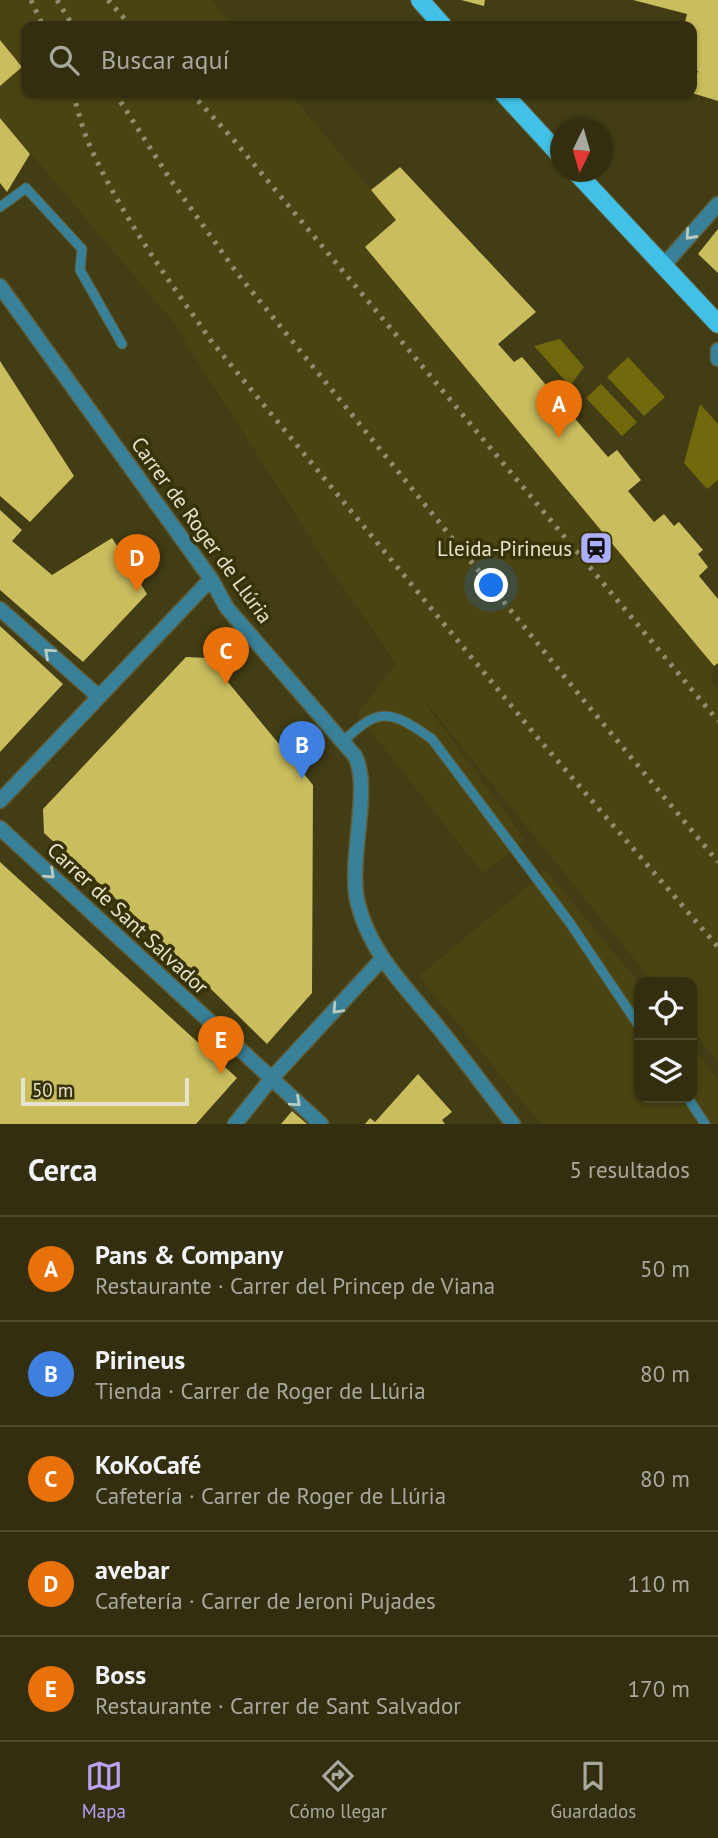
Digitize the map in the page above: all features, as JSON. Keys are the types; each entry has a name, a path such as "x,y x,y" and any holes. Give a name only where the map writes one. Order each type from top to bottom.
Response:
{"main road":[{"path":"420,0 439,21"},
{"path":"508,98 550,143"},
{"path":"585,182 718,324"}],"street":[{"path":"663,266 718,205"},
{"name":"Carrer de Roger de Llúria","path":"0,286 211,579 226,608 355,756 360,770 356,877 358,902 370,939 513,1124"},
{"path":"718,350 718,359"},
{"path":"0,801 211,579"},
{"path":"0,609 98,696"},
{"name":"Carrer de Sant Salvador","path":"0,828 321,1124"},
{"path":"235,1124 271,1079 383,958"}],"lane":[{"path":"0,207 26,188 82,249 80,270 122,344"},
{"path":"343,742 364,722 387,716 413,725 432,739 570,923 634,1019"},
{"path":"691,1103 705,1124"}],"shaded area":[{"path":"0,0 211,0 229,21 21,21 21,98 293,98 396,220 365,248 714,666 712,682 718,690 718,1062 697,1036 697,977 649,977 411,684 525,840 483,873 357,714 396,664 324,559 170,318 0,117"},
{"path":"560,339 584,367 570,386 534,346"},
{"path":"628,357 665,397 644,416 607,377"},
{"path":"601,384 637,422 622,436 586,398"},
{"path":"700,404 718,424 718,480 707,489 684,463"},
{"path":"546,871 634,977 634,1103 697,1103 697,1053 718,1079 718,1124 541,1124 419,976"}],"building":[{"path":"461,0 485,0 484,6"},
{"path":"633,0 718,0 718,101 697,95 697,21 685,21 687,14"},
{"path":"0,40 21,68 0,86"},
{"path":"0,118 30,154 7,192 0,183"},
{"path":"400,167 536,312 498,344 514,362 522,357 608,457 617,450 641,480 628,491 654,522 664,514 674,526 679,522 703,550 698,554 708,567 699,576 718,599 718,663 714,666 365,247 396,220 371,190"},
{"path":"718,229 718,273 698,254"},
{"path":"0,361 74,476 30,522 0,496"},
{"path":"0,510 22,530 12,541 52,575 112,538 147,594 83,662 0,590"},
{"path":"0,626 63,684 0,752"},
{"path":"186,657 208,658 313,785 312,993 267,1044 162,941 44,833 43,809"},
{"path":"0,862 237,1078 196,1124 0,1124"},
{"path":"418,1074 452,1112 442,1120 445,1124 365,1124 370,1118 375,1122"},
{"path":"292,1111 307,1124 281,1124"}],"railway":[{"path":"31,0 41,21"},
{"path":"57,0 70,21"},
{"path":"108,0 127,21"},
{"path":"74,98 89,144 116,196 146,246 212,342 537,737 718,947"},
{"path":"118,98 170,179 237,273 718,862"},
{"path":"196,98 232,138 718,721"}],"place":[{"name":"Pans & Company","path":"559,438"},
{"name":"Lleida-Pirineus","path":"596,548"},
{"name":"avebar","path":"137,592"},
{"name":"KoKoCafé","path":"226,685"},
{"name":"Pirineus","path":"302,779"},
{"name":"Boss","path":"221,1074"}]}
